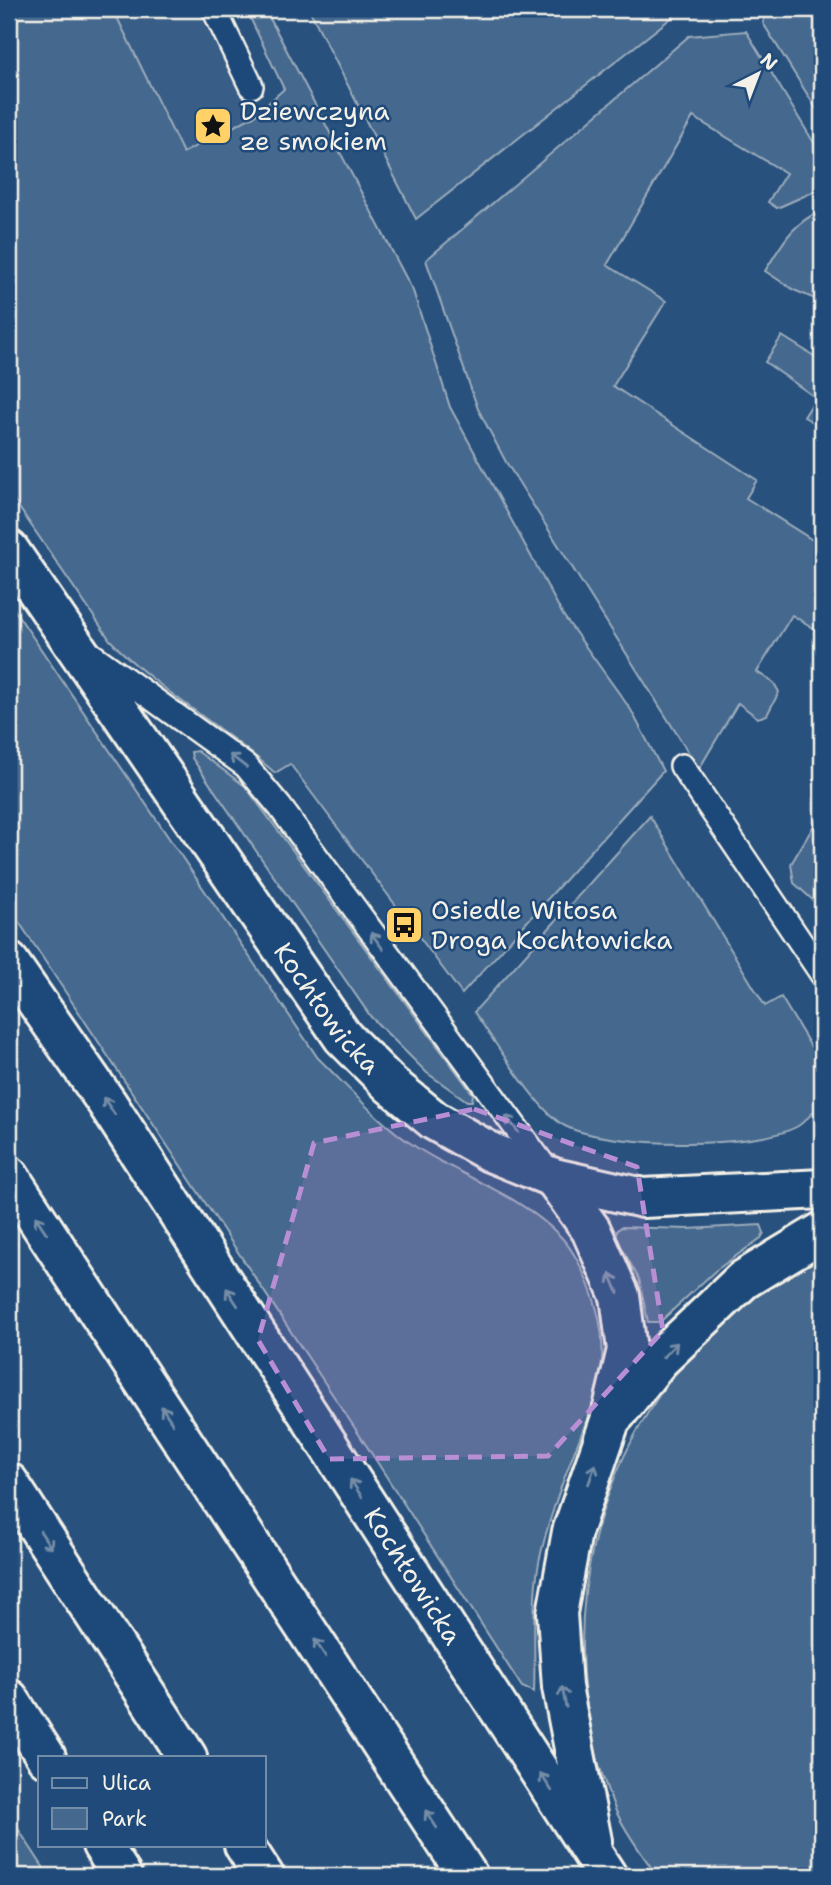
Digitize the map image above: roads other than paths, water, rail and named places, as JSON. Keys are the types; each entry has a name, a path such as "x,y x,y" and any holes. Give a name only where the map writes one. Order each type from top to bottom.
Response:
{"main road":[{"name":"Kochłowicka","path":"9,550 343,1037 391,1085 435,1121 490,1152 554,1178 643,1198 822,1189"},
{"name":"Kochłowicka","path":"9,962 107,1104 601,1868"},
{"path":"9,1176 468,1876"},
{"path":"554,1178 591,1230 620,1296 627,1350 610,1421 572,1532 557,1613 562,1687 601,1868"},
{"path":"610,1421 659,1360 743,1280 822,1232"},
{"path":"9,1483 186,1756"},
{"path":"9,1699 45,1756"},
{"path":"103,1846 122,1876"},
{"path":"245,1846 264,1876"}],"lane":[{"path":"214,9 250,86"},
{"path":"71,640 246,766 280,807 554,1178"},
{"path":"682,766 820,964"}],"place":[{"name":"Dziewczyna ze smokiem","path":"213,126"},
{"name":"Osiedle Witosa Droga Kochłowicka","path":"404,925"}]}
